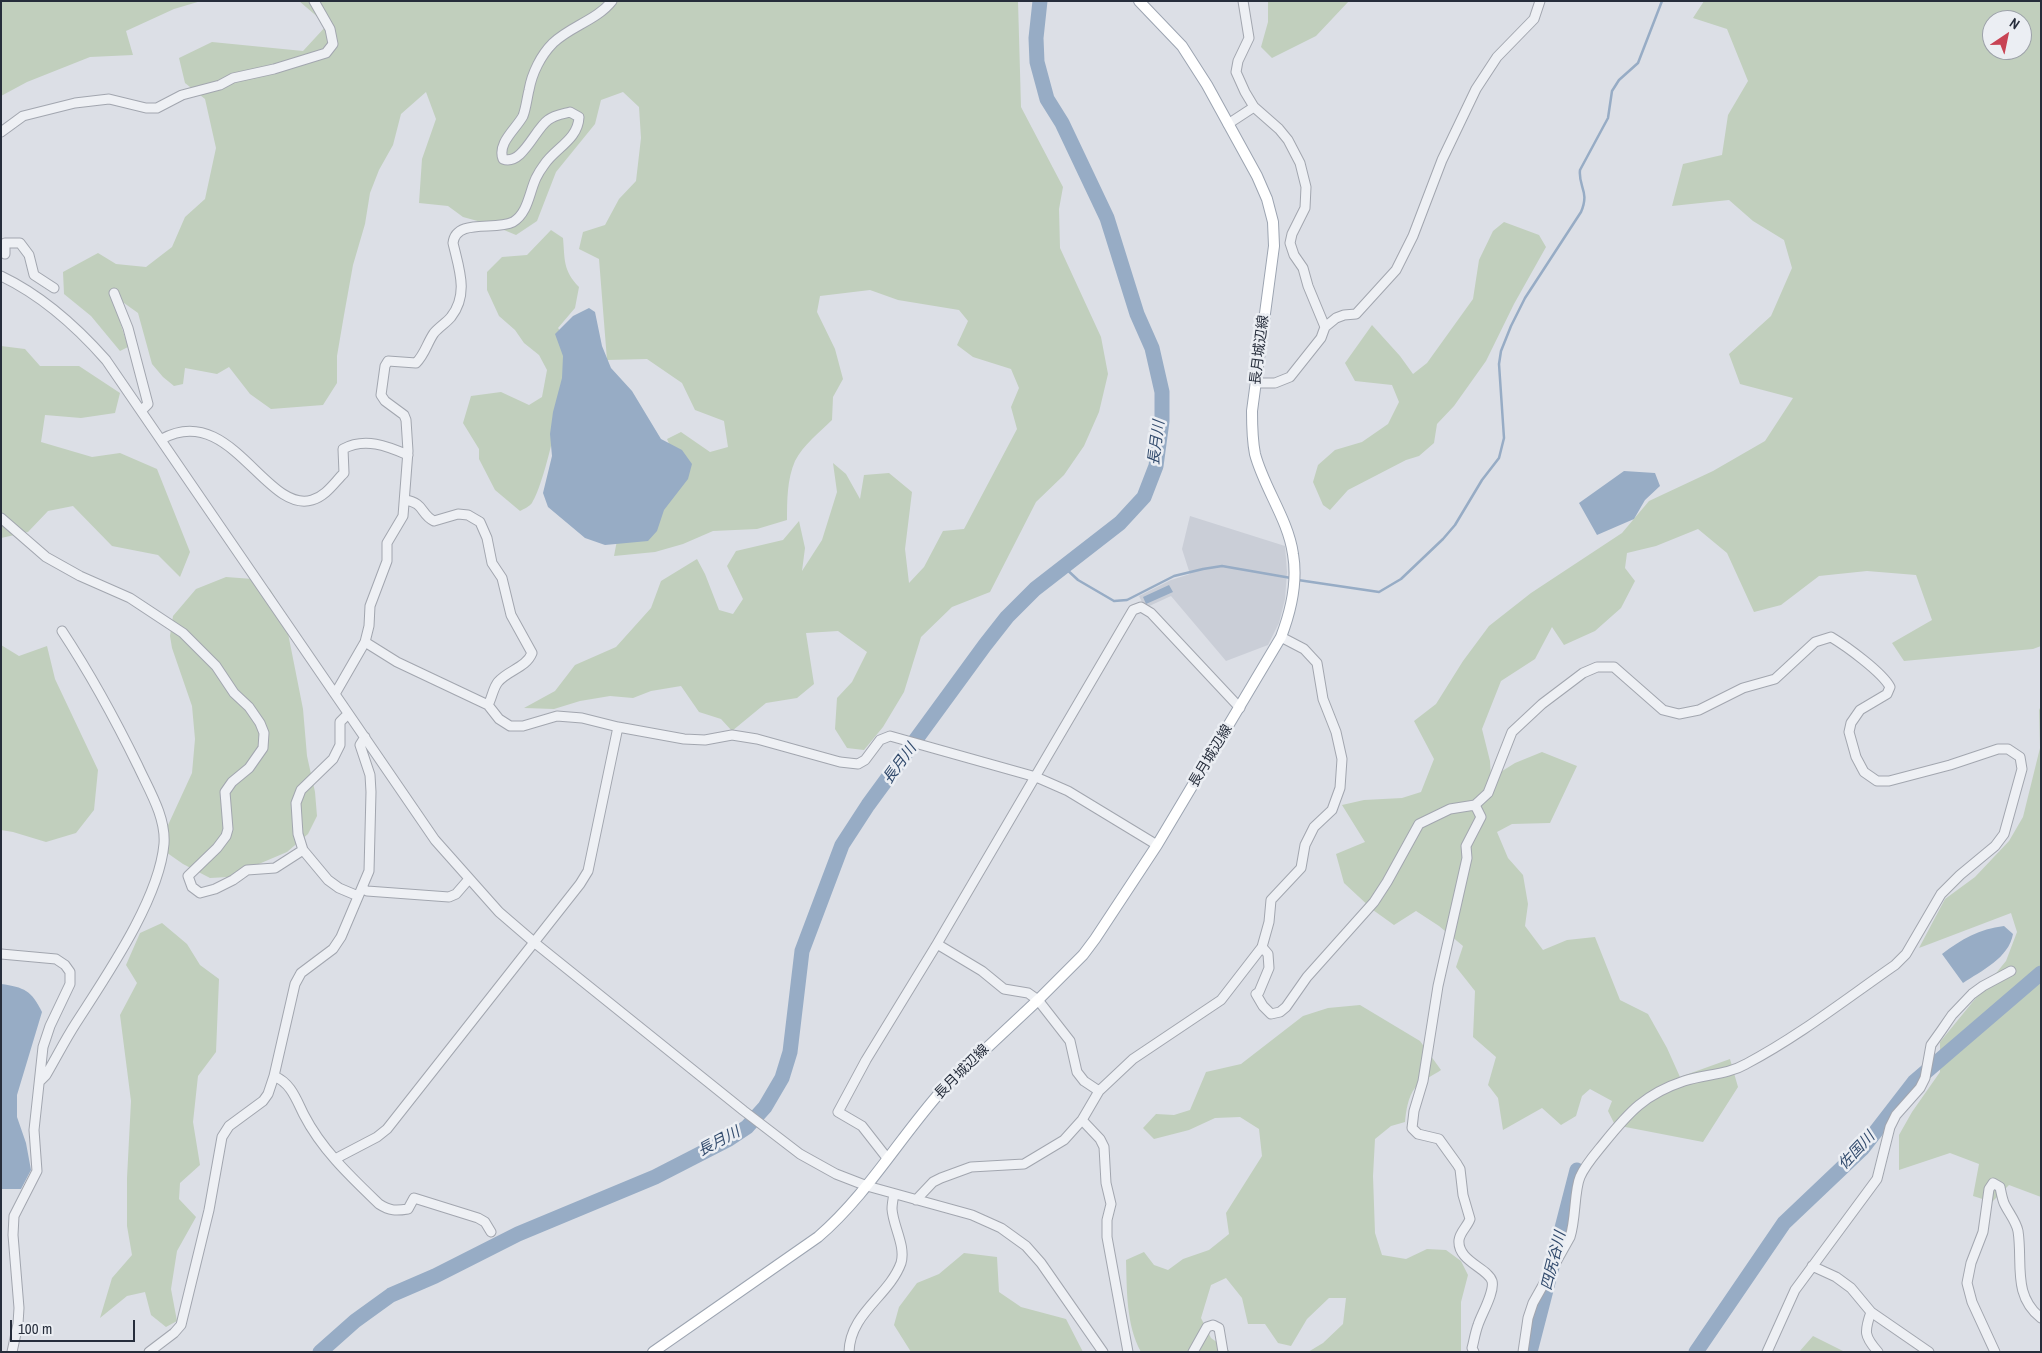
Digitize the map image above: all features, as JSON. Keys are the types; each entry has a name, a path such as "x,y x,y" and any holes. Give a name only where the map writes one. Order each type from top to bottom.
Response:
{"main road":[{"name":"長月城辺線","path":"653,1352 818,1237 841,1218 924,1110 943,1089 1038,1000 1082,955 1096,939 1157,845 1281,637 1292,601 1295,572 1293,553 1288,532 1256,455 1252,432 1256,383 1274,246 1273,222 1258,176 1207,85 1182,46 1139,1"}],"street":[{"path":"1,132 23,116 75,103 109,99 146,108 157,108 182,95 220,84 233,78 274,69 326,53 333,44 332,36 314,1"},
{"path":"335,694 365,642 369,626 370,606 387,561 387,542 403,516 408,455 406,420 404,415 381,395 385,366 388,361 416,362 423,357 428,341 460,303 462,288 453,243 454,237 459,230 467,227 504,226 518,218 527,205 536,178 549,158 568,141 578,128 579,117 570,112 554,116 546,121 527,146 514,159 503,159 501,153 503,145 523,115 535,69 552,44 567,32 598,15 612,1"},
{"path":"1243,1 1250,38 1238,61 1236,72 1254,108 1288,140 1300,163 1306,187 1305,208 1292,234 1290,243 1294,255 1303,268 1308,286 1325,327"},
{"path":"1256,383 1275,383 1290,377 1321,338 1325,327 1336,318 1356,314 1396,270 1413,236 1442,160 1476,89 1497,57 1534,19 1540,1"},
{"path":"1228,124 1254,108"},
{"path":"2,255 5,243 20,242 29,255 34,275 54,288"},
{"path":"1,276 18,284 51,306 80,331 106,360 162,439 435,840 499,912 535,943 800,1154 836,1174 867,1186 972,1215 1001,1228 1026,1246 1041,1263 1103,1352"},
{"path":"114,293 137,358 148,404 142,410"},
{"path":"162,439 173,432 204,432 214,436 243,458 283,495 299,502 312,500 327,492 344,473 343,449 372,442 408,455"},
{"path":"405,500 416,502 428,518 434,521 458,514 468,515 480,522 487,538 492,563 502,578 511,615 532,653 529,661 496,683 488,705"},
{"path":"1,518 46,557 80,576 130,598 183,632 216,666 234,693 249,707 260,723 264,733 264,748 249,768 232,782 225,792 228,829 226,836 217,848 188,876 192,887 200,893 215,889 248,870 275,868 303,850"},
{"path":"887,1158 862,1126 838,1112 866,1060 937,944 1133,610 1141,607 1151,613 1240,708"},
{"path":"40,1081 46,1075 112,966 140,914 156,876 164,844 163,829 155,802 110,709 62,631"},
{"path":"916,1200 933,1182 971,1167 1024,1164 1064,1140 1082,1120 1098,1091 1133,1059 1221,1000 1262,947 1269,922 1272,900 1301,868 1305,845 1314,826 1332,810 1340,788 1341,778 1342,759 1336,732 1323,700 1317,663 1304,649 1281,637"},
{"path":"1262,947 1268,954 1269,968 1259,992 1256,994 1263,1006 1272,1014 1280,1012 1286,1007 1307,976 1374,902 1419,824 1450,809 1475,805 1488,792 1512,732 1542,704 1583,673 1597,667 1614,667 1663,710 1679,714 1699,710 1743,688 1775,679 1815,642 1830,637 1847,646 1858,657 1885,677 1890,687 1887,694 1860,710 1851,723 1850,732 1856,757 1864,772 1877,781 1890,781 1950,765 1998,749 2008,749 2020,757 2022,769 2004,834 1995,846 1941,894 1906,954 1895,965 1791,1039 1745,1065 1730,1072 1686,1080 1643,1101 1629,1113 1597,1151 1580,1177 1570,1237 1533,1302 1528,1318 1523,1352"},
{"path":"365,642 398,662 488,705 499,718 510,726 523,726 557,716 582,718 618,727 684,739 704,740 732,734 840,762 858,764 865,760 880,740 890,736 1036,777 1068,792 1157,845"},
{"path":"348,714 340,722 340,744 333,759 301,790 296,803 298,834 303,850 328,880 339,888 360,892 449,897 456,894 469,880"},
{"path":"335,1159 377,1137 387,1129 580,884 588,871 618,727"},
{"path":"150,1352 181,1325 209,1210 222,1137 229,1126 263,1101 268,1094 274,1076 295,984 301,973 333,949 341,937 369,871 370,775 360,745 365,737"},
{"path":"1474,1352 1472,1348 1478,1325 1493,1283 1490,1278 1468,1260 1460,1247 1459,1239 1461,1232 1470,1219 1463,1195 1460,1169 1439,1139 1418,1134 1412,1128 1414,1111 1423,1081 1438,986 1467,858 1466,846 1480,818 1475,805"},
{"path":"937,944 982,971 1004,989 1028,993 1038,1000 1070,1041 1078,1072 1084,1082 1098,1091"},
{"path":"1,954 56,959 65,965 70,972 70,984 50,1026 43,1047 34,1130 37,1171 14,1216 12,1234 19,1308 18,1324 12,1352"},
{"path":"1767,1352 1795,1290 1877,1179 1890,1127 1896,1115 1920,1088 1925,1078 1931,1045 1952,1015 1972,994 1983,986 2011,972"},
{"path":"274,1076 283,1080 290,1087 311,1128 335,1159 379,1204 395,1211 408,1209 414,1198 478,1218 484,1222 491,1232"},
{"path":"1082,1120 1100,1138 1104,1147 1106,1183 1110,1204 1106,1237 1128,1352"},
{"path":"1995,1352 1972,1302 1967,1283 1971,1263 1983,1232 1989,1188 1993,1183 2000,1188 2004,1202 2018,1228 2021,1286 2024,1298 2032,1312 2041,1318"},
{"path":"849,1352 849,1342 854,1328 893,1278 902,1261 892,1208 894,1194"},
{"path":"1812,1266 1836,1277 1851,1288 1871,1312 1929,1352"},
{"path":"1871,1312 1865,1329 1868,1340 1878,1352"},
{"path":"1193,1352 1207,1327 1213,1325 1219,1328 1223,1352"}],"shaded area":[{"path":"1190,516 1285,546 1287,572 1285,599 1279,623 1268,645 1226,661 1171,596 1145,608 1139,596 1171,580 1190,574 1182,549"}],"green space":[{"path":"1,1 201,1 174,9 126,31 133,55 90,57 27,82 1,96"},
{"path":"299,1 1018,1 1021,107 1063,187 1059,209 1060,248 1101,337 1108,374 1099,412 1084,446 1064,475 1036,502 990,592 952,607 921,637 904,692 883,727 864,750 847,748 835,729 837,698 852,682 867,652 838,631 806,633 814,684 797,698 766,703 732,731 721,719 699,712 681,686 651,691 633,698 610,696 580,701 554,709 524,708 555,691 575,665 616,647 651,608 661,581 697,559 719,610 733,614 743,599 727,566 736,551 783,540 799,521 805,548 802,571 822,540 837,492 833,463 846,474 860,499 864,475 889,473 912,492 905,549 909,583 924,567 943,531 964,529 1017,429 1011,407 1019,388 1011,369 973,357 957,345 968,321 959,310 898,300 870,290 820,296 817,312 835,349 843,379 833,397 832,420 807,444 798,455 792,468 787,498 787,520 757,529 713,531 683,544 655,552 614,556 619,530 679,467 667,439 681,432 710,452 728,447 724,421 695,410 682,383 647,359 607,360 599,259 579,249 583,232 605,225 619,199 636,181 641,138 639,107 623,92 601,100 595,124 556,172 537,221 516,235 492,225 463,217 448,206 419,203 422,159 436,119 426,92 401,114 393,145 379,170 370,193 365,224 353,265 344,315 337,356 337,383 323,405 271,409 250,394 229,367 217,374 185,368 183,384 174,386 152,364 138,313 124,303 114,303 128,347 120,351 91,316 64,294 63,272 98,253 116,264 146,267 172,247 185,217 205,199 216,148 205,99 185,83 179,58 212,42 303,51 327,25"},
{"path":"1268,1 1349,1 1316,36 1272,58 1261,47 1268,22"},
{"path":"1704,1 2041,1 2041,646 2033,649 1904,661 1892,643 1932,620 1916,575 1867,571 1819,576 1781,605 1754,612 1727,553 1698,529 1656,546 1627,553 1625,568 1635,581 1621,608 1595,631 1564,645 1552,627 1535,659 1501,681 1482,729 1490,761 1491,778 1515,763 1542,752 1577,766 1550,823 1512,824 1497,832 1508,858 1523,875 1528,904 1525,926 1543,950 1567,940 1595,937 1620,1000 1648,1014 1667,1048 1680,1077 1730,1059 1738,1087 1703,1142 1615,1125 1608,1111 1612,1101 1590,1089 1582,1096 1576,1116 1561,1125 1542,1108 1503,1130 1498,1098 1488,1085 1496,1057 1473,1037 1475,991 1456,967 1463,946 1439,926 1416,911 1394,925 1373,910 1344,883 1336,854 1365,842 1342,805 1364,800 1402,798 1421,792 1434,759 1414,721 1436,704 1463,661 1489,626 1531,593 1622,533 1649,501 1713,471 1765,441 1793,398 1740,384 1729,354 1771,316 1792,268 1784,240 1753,221 1729,200 1672,206 1683,164 1722,155 1728,115 1748,81 1727,29 1693,18"},
{"path":"1504,222 1539,235 1546,247 1514,304 1486,361 1454,406 1437,424 1434,443 1419,456 1406,460 1348,490 1330,510 1323,505 1313,482 1318,465 1335,450 1362,442 1388,424 1399,402 1392,385 1355,381 1345,363 1372,325 1400,356 1413,374 1427,363 1473,299 1479,260 1493,231"},
{"path":"551,230 563,238 567,270 579,287 575,308 558,328 568,342 568,357 556,425 544,473 532,503 520,511 495,490 479,459 479,449 463,423 471,396 501,392 529,405 542,397 547,370 539,355 524,343 515,330 499,316 487,290 487,272 502,257 527,255"},
{"path":"1,346 25,349 40,366 79,366 120,393 115,413 81,418 45,415 41,442 92,457 120,453 157,469 190,552 180,577 158,555 112,546 73,506 48,511 28,532 1,538"},
{"path":"226,577 253,579 270,589 284,613 303,709 307,756 315,792 317,816 308,834 287,852 228,877 210,878 183,864 163,850 163,836 192,773 195,739 192,706 172,648 170,636 173,616 196,589"},
{"path":"1,645 19,656 47,646 55,679 98,770 94,810 76,833 46,842 1,830"},
{"path":"2041,706 2041,1197 2009,1185 1992,1202 1973,1196 1979,1164 1950,1153 1899,1170 1899,1135 1912,1112 1940,1072 1940,1042 2006,961 2017,932 2011,913 1919,948 1945,899 1975,877 2009,841 2023,817 2040,748 2039,710"},
{"path":"162,923 187,944 200,965 219,979 216,1052 198,1076 193,1122 200,1165 180,1183 179,1199 196,1217 177,1251 171,1289 177,1321 166,1327 151,1315 145,1292 127,1296 100,1318 112,1278 132,1255 127,1226 127,1178 131,1101 120,1015 137,983 126,965 140,933"},
{"path":"1360,1005 1420,1041 1441,1070 1415,1088 1409,1100 1405,1122 1391,1126 1375,1139 1373,1176 1375,1233 1382,1255 1406,1259 1427,1249 1446,1250 1461,1261 1468,1275 1461,1302 1461,1352 1308,1352 1323,1343 1343,1324 1346,1298 1329,1298 1307,1319 1291,1346 1278,1343 1265,1324 1248,1324 1242,1298 1226,1278 1211,1285 1201,1318 1211,1338 1231,1352 1141,1352 1132,1330 1130,1319 1126,1260 1144,1252 1154,1265 1168,1270 1183,1259 1209,1250 1229,1234 1226,1213 1262,1156 1259,1129 1240,1117 1215,1118 1189,1130 1154,1139 1143,1128 1156,1114 1174,1115 1190,1110 1206,1072 1241,1064 1303,1016 1328,1008"},
{"path":"964,1253 997,1257 999,1292 1021,1307 1066,1319 1083,1352 911,1352 894,1325 899,1307 917,1283 939,1274"},
{"path":"1813,1336 1845,1352 1799,1352"}],"water":[{"path":"589,308 595,312 602,346 611,368 632,391 661,439 682,450 692,464 688,479 664,510 657,531 648,541 605,545 585,538 548,507 543,493 552,456 550,434 553,412 562,378 563,356 555,334 573,316"},
{"path":"1624,471 1655,473 1660,486 1645,500 1634,519 1597,535 1579,503"},
{"path":"1169,585 1173,592 1146,604 1143,597"},
{"path":"2004,926 2013,934 2006,950 1986,969 1963,983 1942,954 1971,936"},
{"path":"1,984 26,991 35,999 42,1012 17,1095 17,1117 26,1143 31,1170 21,1189 1,1189"}],"waterway":[{"name":"長月川","path":"320,1352 355,1321 391,1295 435,1276 518,1234 655,1177 729,1139 747,1127 765,1107 782,1078 790,1052 802,951 842,845 868,805 1007,617 1035,589 1120,523 1144,497 1156,466 1162,421 1162,392 1152,348 1137,314 1107,218 1062,123 1047,99 1037,62 1036,38 1040,1"},
{"path":"1298,580 1379,592 1401,579 1455,525 1482,480 1499,458 1504,438 1499,364 1501,351 1525,298 1581,212 1584,194 1580,170 1608,118 1612,91 1619,80 1638,63 1662,1"},
{"path":"1063,566 1078,580 1114,601 1127,600 1174,576 1222,566 1291,578"},
{"name":"佐国川","path":"1696,1352 1784,1223 1863,1148 1914,1082 2041,973"},
{"name":"四尻谷川","path":"1530,1352 1577,1170"}]}
